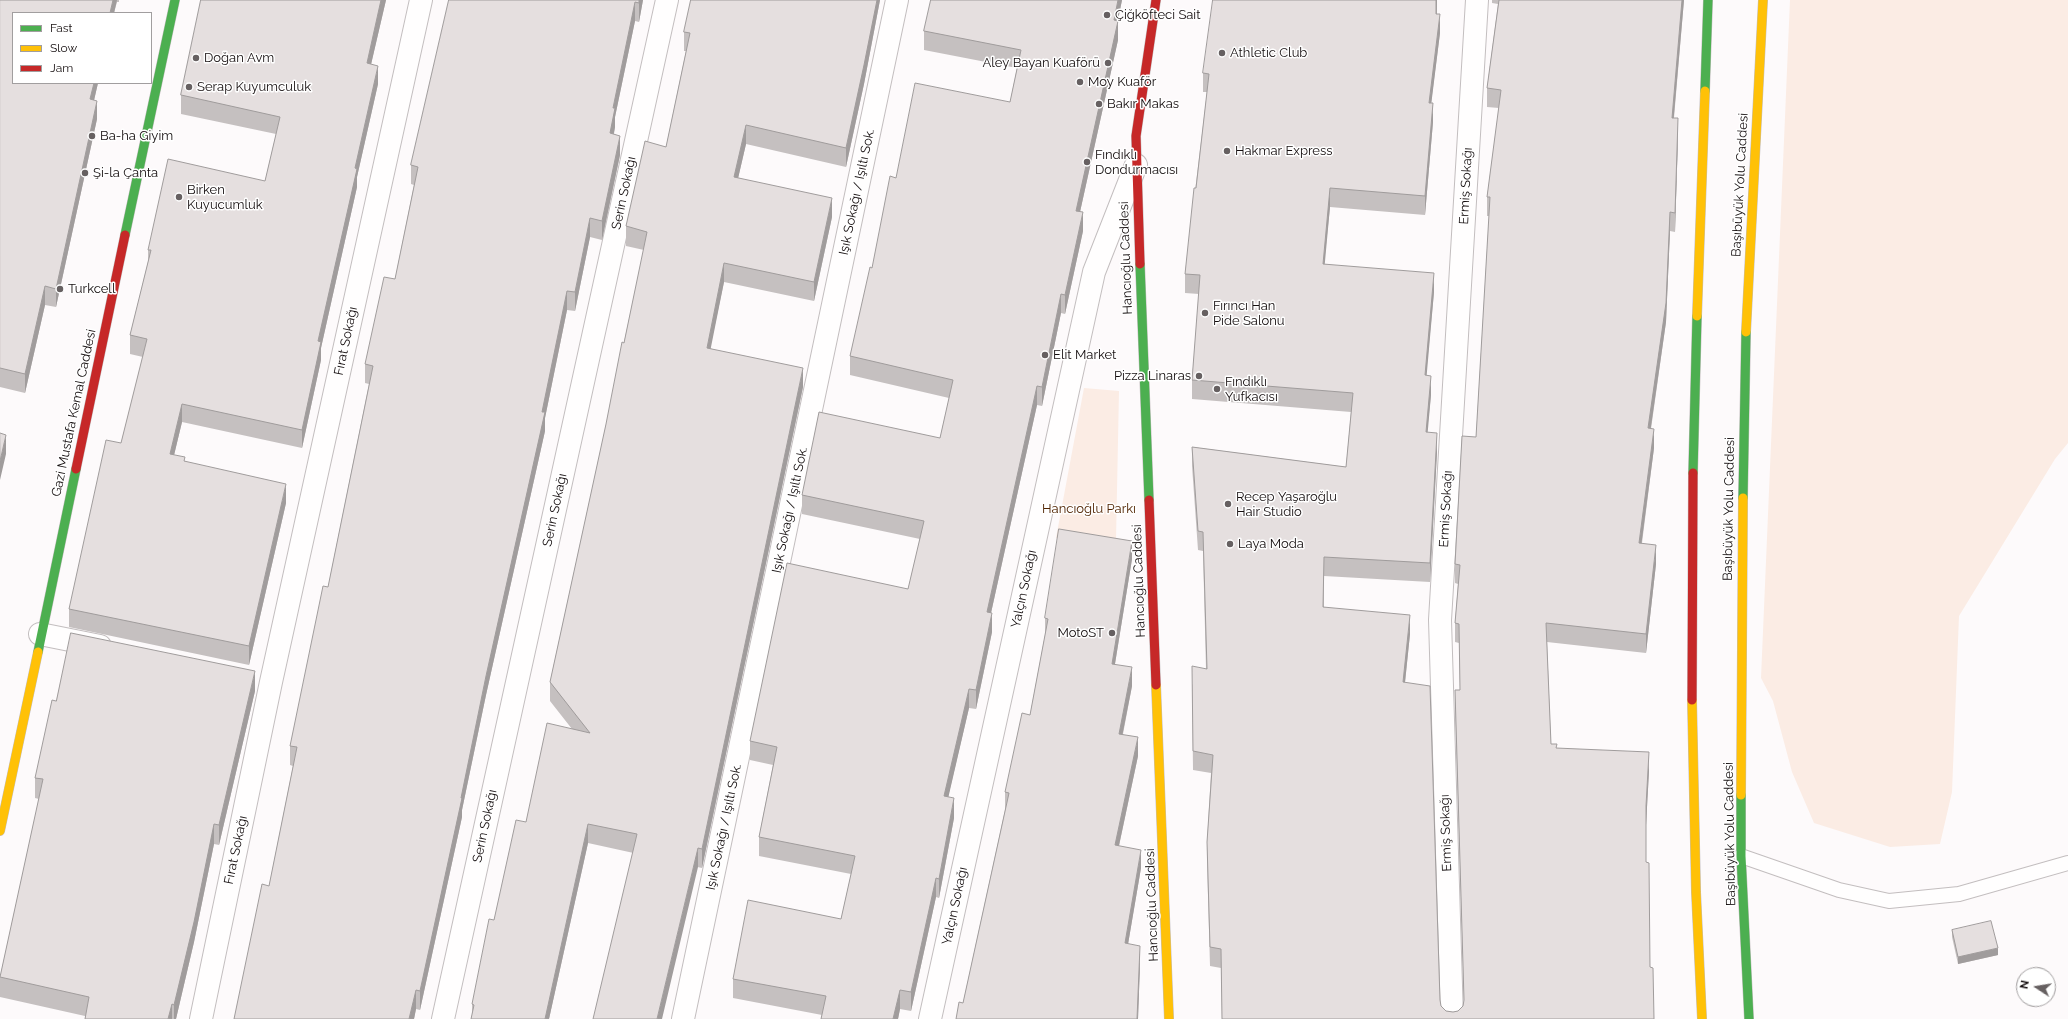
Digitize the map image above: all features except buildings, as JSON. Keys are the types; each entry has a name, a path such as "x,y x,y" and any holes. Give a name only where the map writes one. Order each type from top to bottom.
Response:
{"main road":[{"name":"Gazi Mustafa Kemal Caddesi","path":"0,831 40,634 175,0"},
{"name":"Hancıoğlu Caddesi","path":"1156,0 1136,136 1136,165 1169,1019"},
{"path":"1702,1019 1696,923 1692,632 1696,327 1708,0"},
{"name":"Başıbüyük Yolu Caddesi","path":"1749,1019 1742,856 1741,614 1746,308 1763,0"}],"street":[{"name":"Fırat Sokağı","path":"201,1019 271,682 421,0"},
{"name":"Serin Sokağı","path":"443,1019 667,0"},
{"name":"Işık Sokağı / Işıltı Sok.","path":"683,1019 897,0"},
{"name":"Ermiş Sokağı","path":"1452,1019 1440,620 1477,0"},
{"name":"Yalçın Sokağı","path":"930,1019 1094,272 1136,165"},
{"path":"40,634 117,650"},
{"path":"248,677 271,682"}],"lane":[{"path":"1742,856 1839,890 1889,901 1959,894 2068,863"}],"green space":[{"path":"1790,0 2068,0 2068,443 2055,459 1959,616 1952,792 1940,844 1890,847 1814,823 1792,772 1773,701 1761,678"},
{"name":"Hancıoğlu Parkı","path":"1084,388 1119,391 1116,540 1056,538"}],"traffic: fast":[{"path":"125,235 175,0"},
{"path":"1705,91 1708,0"},
{"path":"1140,264 1149,500"},
{"path":"1693,473 1697,316"},
{"path":"1743,498 1746,332"},
{"path":"38,652 76,469"},
{"path":"1741,795 1741,856 1749,1019"}],"traffic: slow":[{"path":"1746,332 1763,0"},
{"path":"1697,316 1705,91"},
{"path":"1741,795 1743,498"},
{"path":"0,831 38,652"},
{"path":"1156,685 1169,1019"},
{"path":"1692,700 1696,892 1702,1019"}],"traffic: jam":[{"path":"1140,264 1136,136 1156,0"},
{"path":"76,469 125,235"},
{"path":"1692,700 1693,473"},
{"path":"1149,500 1156,685"}],"place":[{"name":"Çiğköfteci Sait","path":"1107,15"},
{"name":"Athletic Club","path":"1222,53"},
{"name":"Doğan Avm","path":"196,58"},
{"name":"Aley Bayan Kuaförü","path":"1108,63"},
{"name":"Moy Kuaför","path":"1080,82"},
{"name":"Serap Kuyumculuk","path":"189,87"},
{"name":"Bakır Makas","path":"1099,104"},
{"name":"Ba-ha Giyim","path":"92,136"},
{"name":"Hakmar Express","path":"1227,151"},
{"name":"Fındıklı Dondurmacısı","path":"1087,162"},
{"name":"Şi-la Çanta","path":"85,173"},
{"name":"Birken Kuyucumluk","path":"179,197"},
{"name":"Turkcell","path":"60,289"},
{"name":"Fırıncı Han Pide Salonu","path":"1205,313"},
{"name":"Elit Market","path":"1045,355"},
{"name":"Pizza Linaras","path":"1199,376"},
{"name":"Fındıklı Yufkacısı","path":"1217,389"},
{"name":"Recep Yaşaroğlu Hair Studio","path":"1228,504"},
{"name":"Laya Moda","path":"1230,544"},
{"name":"MotoST","path":"1112,633"}]}
